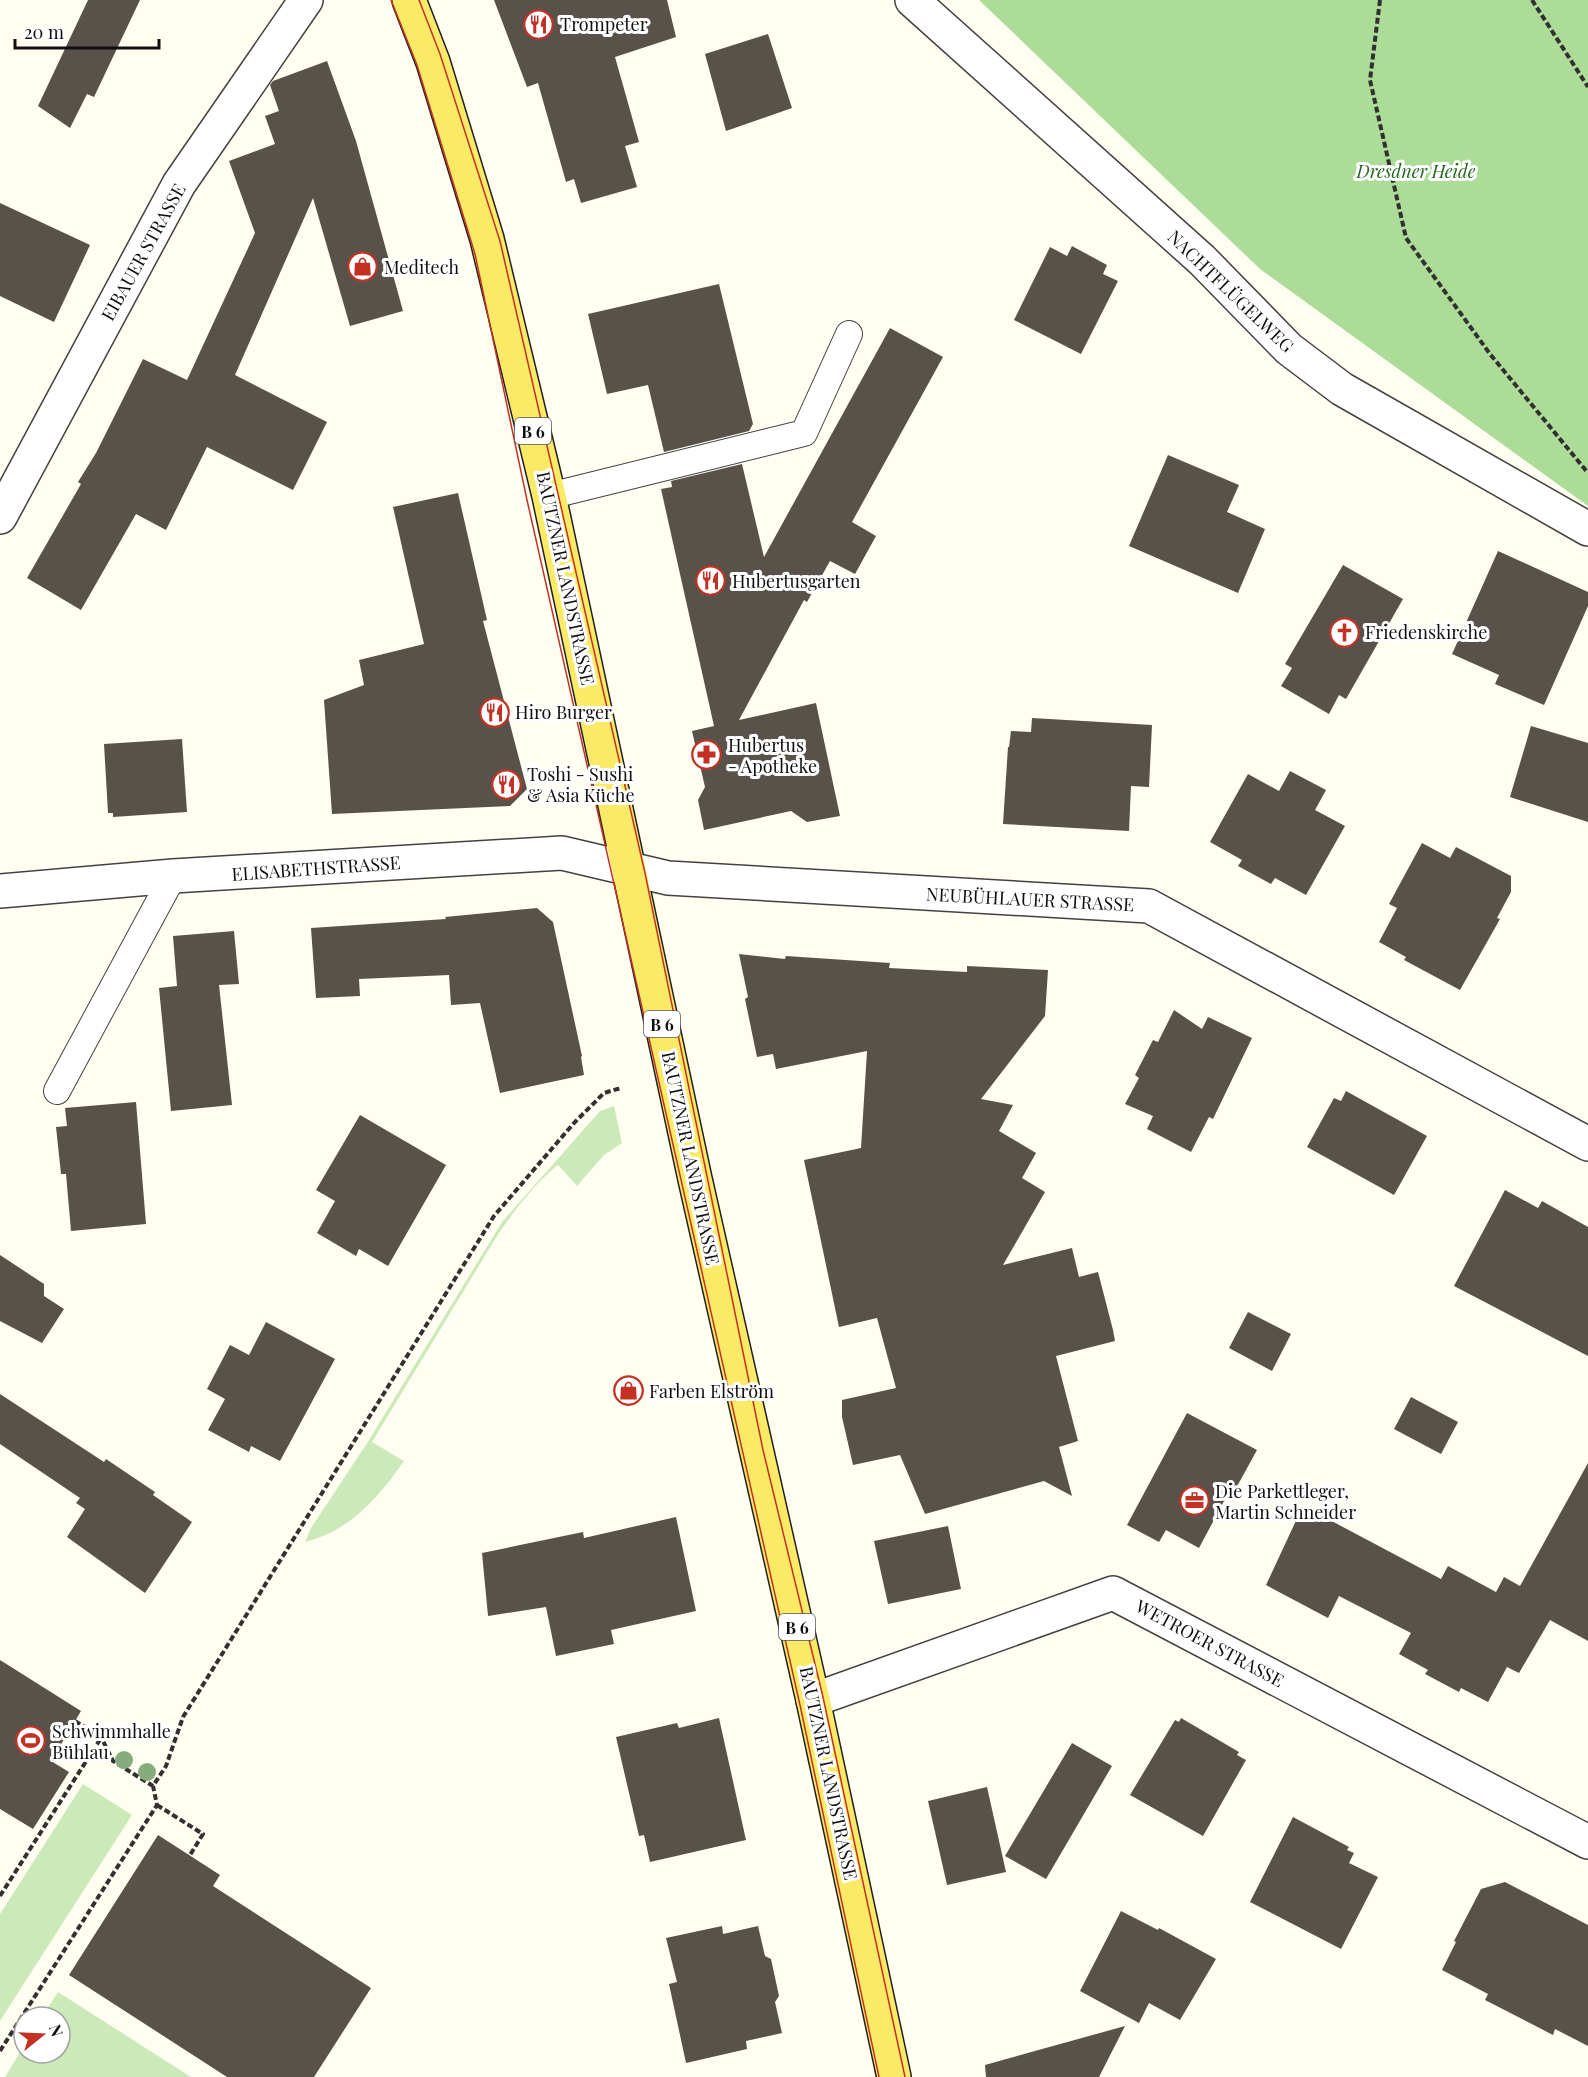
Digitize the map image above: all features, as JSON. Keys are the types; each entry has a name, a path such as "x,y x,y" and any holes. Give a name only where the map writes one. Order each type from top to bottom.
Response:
{"main road":[{"name":"BAUTZNER LANDSTRASSE","path":"409,0 433,62 487,239 549,496 695,1179 813,1700 894,2077"}],"street":[{"name":"EIBAUER STRASSE","path":"0,517 179,184 306,0"},
{"name":"NACHTFLÜGELWEG","path":"912,0 1202,260 1290,349 1342,389 1588,529"},
{"name":"ELISABETHSTRASSE","path":"0,891 173,876 562,853 630,870"},
{"name":"NEUBÜHLAUER STRASSE","path":"630,870 668,878 1149,906 1588,1144"},
{"name":"WETROER STRASSE","path":"813,1700 1113,1593 1588,1842"}],"lane":[{"path":"549,496 804,433 849,334"},
{"path":"57,1091 173,876"}],"path":[{"path":"1380,0 1370,80 1407,238 1490,354 1588,474"},
{"path":"1532,0 1588,87"},
{"path":"0,2050 157,1805 153,1786 166,1766 183,1717 494,1216 574,1123 604,1093 621,1088"},
{"path":"75,1721 102,1737 112,1761 153,1786"},
{"path":"0,1896 102,1737"},
{"path":"157,1805 203,1834 190,1856"}],"green space":[{"name":"Dresdner Heide","path":"979,0 1588,0 1588,506 1260,269"},
{"path":"614,1106 622,1143 604,1155 577,1186 558,1165 525,1198 497,1236 372,1442 404,1461 374,1500 350,1521 321,1537 305,1542 311,1528 369,1440 502,1222 600,1111"},
{"path":"83,1784 132,1815 0,2021 0,1914"},
{"path":"58,1992 191,2077 5,2077 12,2065 72,2065 72,2005 50,2005"}],"building":[{"path":"88,0 140,0 94,97 87,94 70,128 38,106"},
{"path":"494,0 667,0 676,37 615,57 639,142 625,146 637,187 581,203 574,179 566,182 538,83 527,87"},
{"path":"768,34 792,108 726,131 705,54"},
{"path":"327,61 356,141 403,311 350,326 313,198 235,375 327,422 293,490 207,447 166,530 136,514 81,610 27,578 81,484 78,482 96,453 143,359 187,380 255,233 229,161 275,144 265,116 279,111 270,85 273,81"},
{"path":"0,203 90,245 54,322 0,296"},
{"path":"1072,246 1107,265 1103,274 1118,281 1081,354 1014,320 1050,247 1067,256"},
{"path":"719,284 753,424 749,431 664,452 648,385 607,394 588,314"},
{"path":"890,328 943,357 852,522 876,536 855,574 830,561 807,602 804,600 739,720 816,703 840,816 807,822 791,811 704,830 698,800 705,787 692,731 714,726 661,489 672,487 671,481 742,464 764,557"},
{"path":"1168,455 1239,485 1227,512 1265,529 1238,593 1129,546"},
{"path":"458,493 487,620 483,621 527,789 510,806 332,814 324,700 364,685 359,660 424,644 393,507"},
{"path":"1498,551 1588,592 1588,606 1544,705 1495,684 1499,675 1452,654"},
{"name":"Friedenskirche","path":"1343,565 1403,599 1346,699 1339,695 1329,714 1281,686 1292,668 1285,664"},
{"path":"1032,718 1152,725 1149,787 1131,786 1129,831 1003,824 1011,731 1031,732"},
{"path":"1531,726 1588,743 1588,822 1510,797"},
{"path":"182,739 187,812 113,817 113,813 108,813 104,744"},
{"path":"1290,771 1326,790 1315,810 1345,826 1306,895 1275,878 1271,884 1238,866 1242,860 1210,842 1248,774 1279,791"},
{"path":"1422,843 1450,858 1456,847 1511,876 1511,892 1497,918 1500,919 1460,990 1404,960 1406,957 1379,942 1397,908 1389,904"},
{"path":"537,908 553,922 582,1056 584,1075 500,1093 480,1003 451,1005 449,975 359,979 360,996 316,998 311,928 446,919 445,917"},
{"path":"234,931 239,984 219,985 232,1105 171,1111 159,988 177,986 173,936"},
{"path":"739,954 785,959 786,956 890,963 889,968 967,972 967,966 1048,970 1045,1016 981,1099 1013,1105 999,1131 1036,1153 1022,1178 1045,1192 1003,1265 1072,1248 1079,1277 1098,1272 1113,1330 1115,1341 1056,1356 1078,1441 1059,1447 1072,1496 1044,1481 925,1514 900,1455 853,1465 842,1417 842,1400 896,1388 877,1318 839,1327 804,1160 861,1148 867,1051 776,1069 773,1054 757,1057 745,999 748,997"},
{"path":"1174,1010 1202,1029 1208,1017 1252,1038 1213,1119 1209,1117 1191,1152 1147,1129 1153,1116 1125,1104 1139,1078 1135,1075 1153,1040 1158,1042"},
{"path":"1346,1091 1427,1136 1394,1195 1307,1147 1334,1098 1341,1101"},
{"path":"136,1102 146,1224 71,1231 66,1174 61,1174 56,1127 67,1126 65,1108"},
{"path":"360,1115 446,1165 388,1266 359,1249 356,1256 317,1233 335,1201 316,1190"},
{"path":"1505,1190 1538,1208 1542,1201 1588,1227 1588,1356 1454,1286"},
{"path":"0,1255 44,1284 44,1296 64,1309 42,1343 0,1321"},
{"path":"1248,1312 1291,1334 1272,1371 1229,1348"},
{"path":"266,1322 335,1359 280,1461 251,1446 249,1452 208,1430 225,1399 207,1389 230,1345 249,1355"},
{"path":"0,1394 104,1462 106,1459 155,1492 153,1495 192,1522 145,1593 67,1537 85,1509 76,1503 80,1498 0,1444"},
{"path":"1411,1397 1458,1422 1441,1454 1394,1429"},
{"path":"1187,1413 1257,1450 1235,1490 1231,1488 1199,1548 1166,1530 1159,1542 1127,1525"},
{"path":"1588,1463 1588,1641 1550,1620 1519,1673 1507,1667 1488,1702 1461,1688 1459,1692 1425,1674 1428,1670 1399,1654 1411,1633 1339,1596 1328,1618 1266,1585 1301,1510 1324,1522 1326,1518 1441,1579 1448,1566 1496,1592 1504,1577 1520,1586"},
{"path":"676,1517 696,1611 611,1630 614,1644 556,1656 546,1607 488,1616 482,1553 583,1532 584,1538"},
{"path":"948,1526 961,1589 888,1604 874,1541"},
{"name":"Schwimmhalle Bühlau","path":"0,1660 81,1711 51,1761 69,1772 33,1829 0,1809"},
{"path":"719,1718 746,1840 650,1862 644,1835 639,1836 616,1737 677,1723 679,1728"},
{"path":"1181,1718 1239,1752 1237,1755 1246,1760 1203,1836 1130,1795 1175,1720 1179,1722"},
{"path":"1072,1743 1112,1766 1046,1879 1005,1856"},
{"path":"987,1787 1006,1872 947,1885 928,1801"},
{"path":"1293,1817 1349,1847 1347,1850 1354,1853 1349,1863 1378,1877 1341,1949 1250,1902"},
{"path":"158,1835 220,1875 213,1886 371,1988 314,2077 227,2077 69,1975"},
{"path":"1505,1882 1588,1925 1588,2046 1555,2029 1553,2035 1485,2000 1488,1994 1442,1970 1481,1889"},
{"path":"1121,1911 1158,1930 1159,1928 1216,1959 1180,2020 1149,2003 1139,2023 1080,1991"},
{"path":"722,1926 723,1934 758,1926 765,1956 771,1959 779,1996 775,2002 782,2033 746,2041 747,2049 686,2063 669,1984 677,1982 666,1938"},
{"path":"1125,2026 1099,2077 986,2077 985,2065"}],"tram line":[{"path":"391,0 417,65 475,254 527,500 800,1705 879,2077"},
{"path":"419,0 440,54 500,241 645,873 763,1450 823,1697 905,2077"}],"place":[{"name":"Trompeter","path":"539,24"},
{"name":"Meditech","path":"363,267"},
{"name":"Hubertusgarten","path":"711,581"},
{"name":"Friedenskirche","path":"1344,632"},
{"name":"Hiro Burger","path":"494,712"},
{"name":"Hubertus - Apotheke","path":"707,755"},
{"name":"Toshi - Sushi & Asia Küche","path":"506,784"},
{"name":"Farben Elström","path":"628,1391"},
{"name":"Die Parkettleger, Martin Schneider","path":"1194,1501"},
{"name":"Schwimmhalle Bühlau","path":"31,1741"}]}
